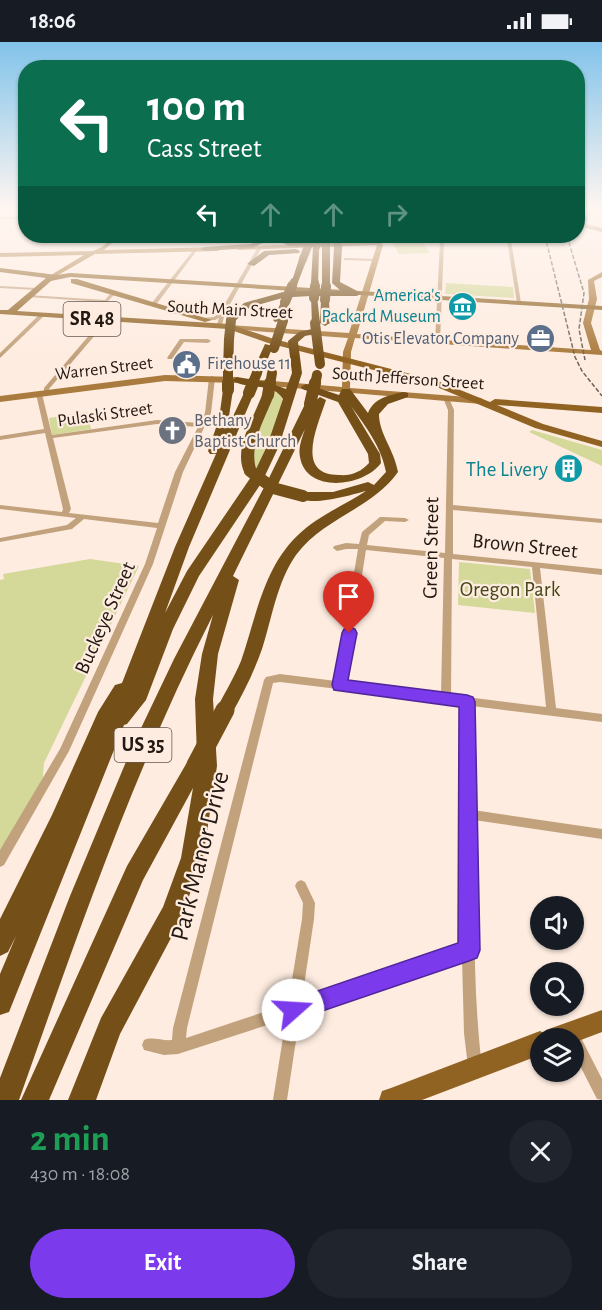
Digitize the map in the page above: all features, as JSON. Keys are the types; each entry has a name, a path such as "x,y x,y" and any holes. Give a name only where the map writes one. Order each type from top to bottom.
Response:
{"highway":[{"path":"251,264 258,258"},
{"path":"303,258 284,300 287,310 271,347 272,373 268,395 249,448 247,460 250,471 273,488 303,496 334,496 364,488 378,479 389,463"},
{"name":"US 35","path":"5,1100 96,859 145,740 190,644 276,481 312,397 319,370 319,326 326,300 325,258"},
{"path":"337,258 336,283 340,287 361,293"},
{"path":"114,727 137,700 165,629 192,575 256,482 273,446 298,370 293,341 297,336 319,326 314,298 315,259"},
{"path":"293,294 361,293"},
{"path":"190,530 190,512 220,434 233,385 228,370 227,323 236,312 248,304 284,300"},
{"name":"US 35","path":"0,1003 114,727 136,664 190,530 257,373 271,347"},
{"path":"233,385 276,388 285,394 289,402"},
{"path":"344,395 376,458 374,467 366,474 344,479 317,472 306,461 312,397 344,395"},
{"path":"344,395 366,422 375,429"},
{"path":"35,1100 135,873 196,765 249,662 280,571 292,549 318,525 387,480 392,472 386,449 375,429 372,415 375,408 385,401 404,395"},
{"path":"81,1100 110,1027 172,913 192,858 207,766 204,699 210,654 241,548"},
{"path":"0,944 60,820 107,712 136,664"}],"main road":[{"path":"0,270 51,277 204,319 227,323"},
{"name":"SR 48","path":"4,312 51,277 238,285 602,308"},
{"path":"51,277 138,301"},
{"name":"South Main Street","path":"4,312 105,320 227,323"},
{"name":"SR 48","path":"227,323 270,340 293,344 345,364 435,383 481,401"},
{"path":"481,401 510,408 553,431 602,444"},
{"path":"481,401 532,428 602,448"},
{"name":"South Jefferson Street","path":"510,408 602,410"},
{"path":"582,1028 602,1021"},
{"path":"391,1100 530,1047"}],"street":[{"path":"51,277 80,258"},
{"path":"153,305 193,258"},
{"path":"204,319 215,318 222,313 254,258"},
{"path":"436,342 441,258"},
{"path":"512,258 519,303"},
{"path":"328,389 339,383 361,293 375,261 346,259"},
{"path":"599,353 587,323 593,292 591,280 602,274"},
{"path":"0,287 36,289"},
{"path":"89,318 112,295"},
{"path":"28,296 105,301"},
{"path":"222,313 227,323"},
{"path":"0,356 42,315"},
{"path":"64,515 66,509 48,434 42,394 105,320"},
{"name":"South Main Street","path":"227,323 319,326 352,335 599,353"},
{"path":"170,358 182,340 208,340"},
{"path":"344,395 345,364"},
{"name":"Warren Street","path":"0,399 155,379 212,378"},
{"name":"South Jefferson Street","path":"212,378 233,385 294,386 312,397 328,389 344,395 404,395 481,401"},
{"name":"Buckeye Street","path":"0,861 72,735 149,564 177,478 210,407 212,378"},
{"name":"Green Street","path":"446,699 451,410 447,398"},
{"name":"Pulaski Street","path":"0,438 157,422 202,425"},
{"path":"0,507 162,526"},
{"path":"450,507 602,521"},
{"path":"0,540 69,527 81,518"},
{"path":"405,520 383,519 365,534 340,685 602,718"},
{"name":"Brown Street","path":"337,548 363,547 602,572"},
{"path":"536,565 551,712"},
{"name":"Park Manor Drive","path":"178,1047 180,1028 266,686 273,678 340,685"},
{"path":"467,702 469,950 471,1033 475,1066"},
{"path":"469,814 602,834"},
{"path":"280,1100 308,920 309,903 301,886"},
{"path":"149,1044 164,1048 178,1047 469,950"},
{"path":"584,1067 602,1094"}],"green space":[{"path":"446,283 513,287 514,298 445,294"},
{"path":"273,391 283,400 271,437 256,469 254,451 256,441"},
{"path":"87,412 91,429 52,435 49,418"},
{"path":"532,430 602,450 602,466 529,432"},
{"path":"90,559 139,566 44,763 42,789 0,861 0,580 4,579 3,574"},
{"name":"Oregon Park","path":"459,562 530,569 535,613 458,605"}],"railway":[{"path":"551,258 575,357 582,371 602,396"},
{"path":"574,258 584,293 579,329 585,360"}],"place":[{"name":"America's Packard Museum","path":"462,306"},
{"name":"Otis Elevator Company","path":"540,339"},
{"name":"Firehouse 11","path":"186,364"},
{"name":"Bethany Baptist Church","path":"173,431"},
{"name":"The Livery","path":"569,469"}],"route":[{"path":"293,1010 469,950 467,702 340,685 349,633"}]}
